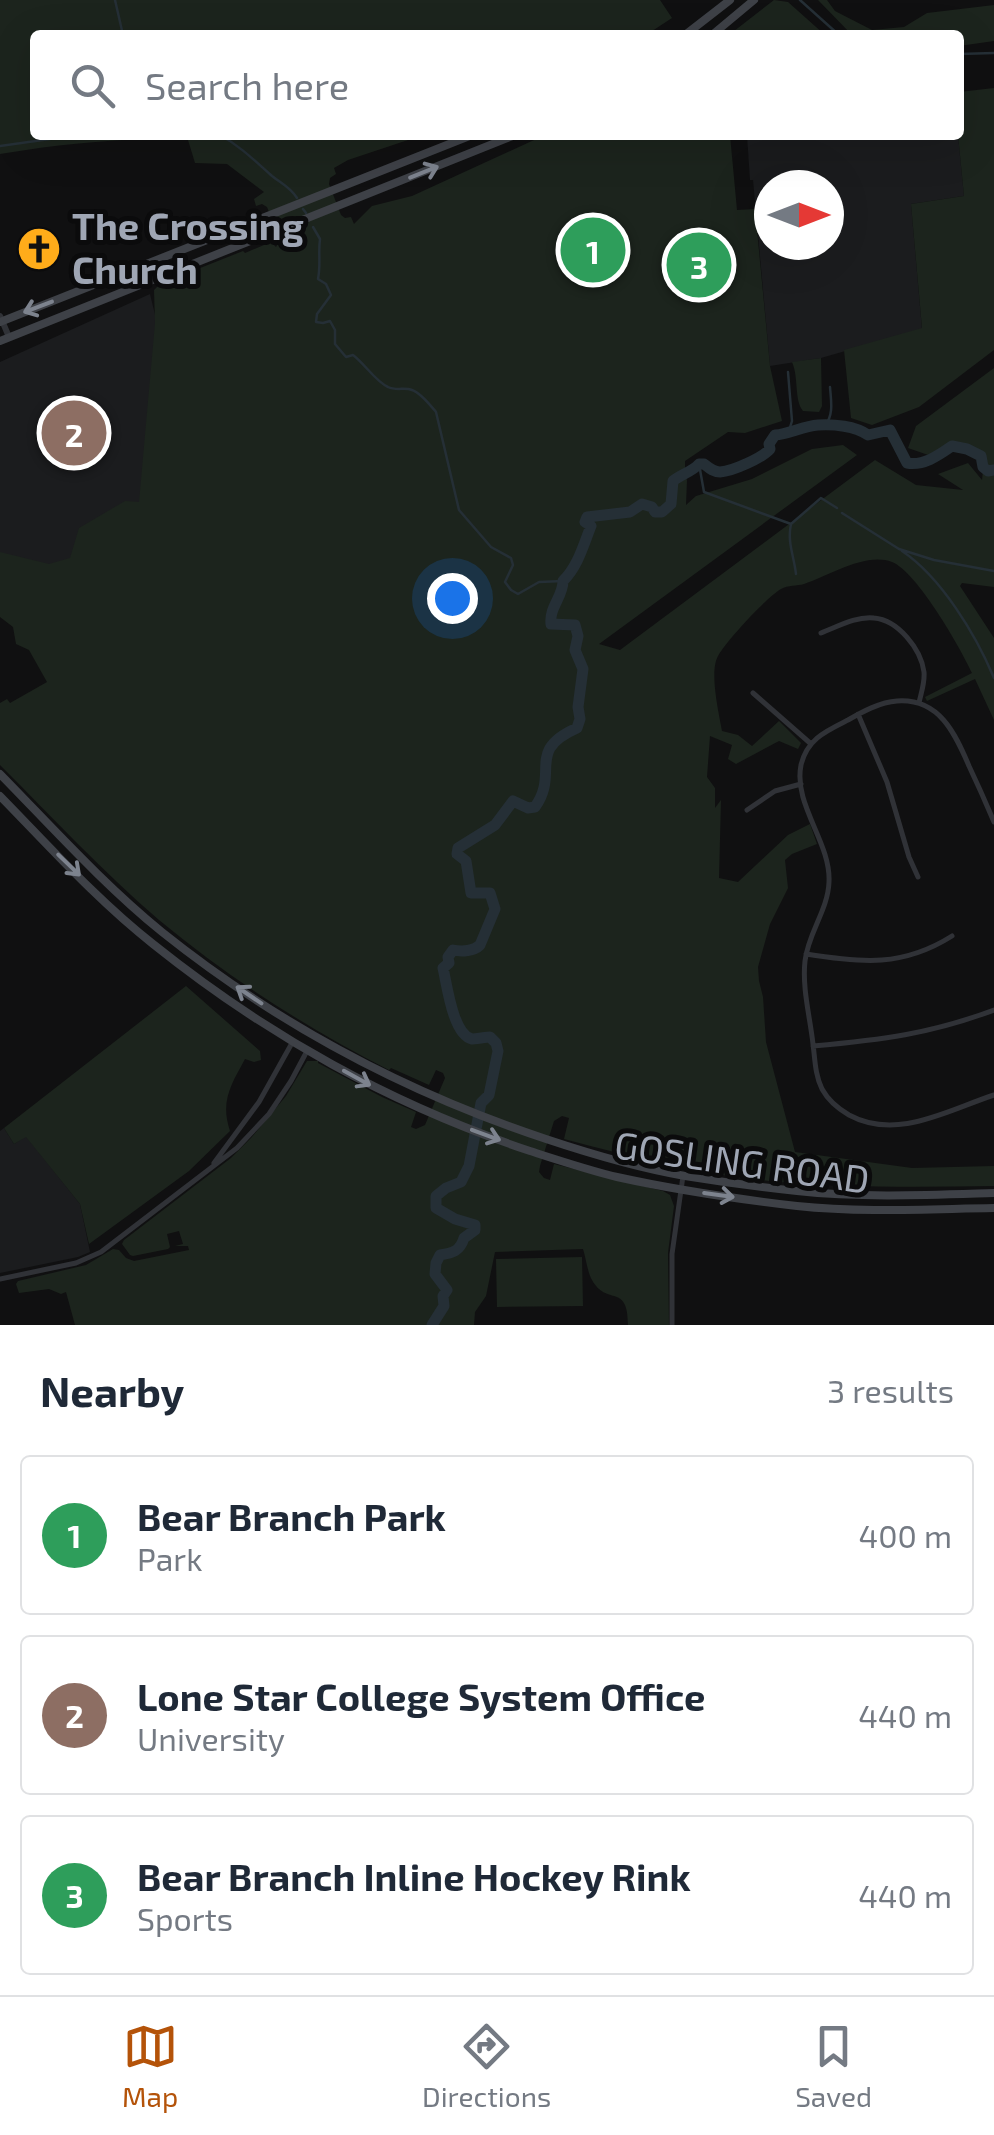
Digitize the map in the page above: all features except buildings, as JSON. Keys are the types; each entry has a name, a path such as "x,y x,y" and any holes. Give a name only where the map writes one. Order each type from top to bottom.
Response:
{"main road":[{"path":"691,30 730,0"},
{"path":"718,30 754,0"},
{"path":"1,320 460,140"},
{"path":"4,339 503,140"},
{"name":"GOSLING ROAD","path":"0,774 130,904 218,974 314,1036 426,1093 492,1121 560,1144 684,1176 817,1192 994,1193"},
{"name":"GOSLING ROAD","path":"0,796 120,916 208,986 292,1042 375,1088 486,1136 613,1176 681,1190 799,1206 882,1210 994,1208"}],"street":[{"path":"1,320 4,339"},
{"path":"821,633 866,618 892,624 905,635 923,666 924,685 918,703"},
{"path":"753,693 810,743"},
{"path":"994,822 953,730 940,714 918,703 888,702 858,714 810,743 802,761 801,784 829,874 826,901 806,954 804,974 816,1069 824,1092 843,1111 869,1122 891,1125 916,1123 994,1095"},
{"path":"858,714 887,782 918,877"},
{"path":"747,810 775,791 801,784"},
{"path":"806,954 851,961 889,960 924,951 952,936"},
{"path":"814,1046 906,1036 994,1010"},
{"path":"212,1166 260,1102 292,1042"},
{"path":"0,1279 76,1263 101,1252 237,1148 269,1114 307,1050"},
{"path":"672,1325 672,1254 684,1176"}],"shaded area":[{"path":"0,0 660,0 672,18 654,30 30,30 30,140 141,140 0,154"},
{"path":"774,0 788,2 819,30 735,30"},
{"path":"818,0 827,0 835,11 872,30 847,30"},
{"path":"994,5 994,41 964,45 964,30 872,30 904,27 927,13"},
{"path":"994,88 994,350 919,407 872,425 851,418 844,350 922,328 911,204 964,196 958,140 964,140 964,91"},
{"path":"188,140 408,140 334,168 336,174 329,184 341,215 351,217 354,224 372,206 412,196 534,140 730,140 737,210 754,209 754,260 760,260 770,366 782,421 745,433 728,432 685,461 686,505 696,496 752,479 812,449 843,445 857,455 599,644 620,650 875,460 916,485 963,490 938,474 968,463 982,480 985,453 962,445 931,456 908,448 916,426 994,368 994,587 962,583 960,586 994,638 994,720 975,679 927,701 925,697 972,673 948,629 913,580 892,562 870,560 781,589 757,609 723,649 714,672 722,731 738,735 752,746 779,721 801,743 798,749 779,741 736,764 728,759 732,745 710,736 707,777 715,788 715,808 721,800 719,878 738,882 788,835 810,824 817,844 785,860 788,888 770,924 758,967 766,1042 795,1152 912,1168 994,1166 994,1186 825,1185 717,1174 564,1139 569,1118 562,1116 554,1121 540,1166 544,1178 550,1180 554,1164 670,1195 674,1206 668,1253 669,1325 628,1325 621,1299 604,1292 592,1280 583,1249 495,1252 486,1296 475,1312 474,1325 75,1325 66,1292 49,1289 19,1293 18,1281 86,1265 113,1249 134,1261 189,1250 188,1246 175,1246 183,1244 179,1231 167,1234 168,1249 133,1256 122,1244 231,1158 286,1096 307,1061 318,1061 416,1112 411,1127 416,1129 425,1125 445,1078 436,1070 429,1085 389,1070 299,1020 241,982 138,902 0,765 0,703 7,699 10,703 47,682 29,650 16,644 13,627 0,617 0,552 49,564 70,558 79,528 125,501 139,502 155,323 154,290 160,284 243,251 271,242 276,247 280,240 267,207 256,206 254,199 264,192 227,164 195,163"},
{"path":"747,140 958,140 964,196 911,204 922,329 821,358 770,366 760,260 844,260 844,170 754,170 754,191"},
{"path":"150,294 157,323 141,504 70,580 0,575 0,362"},
{"path":"821,358 822,406 819,412 803,411 792,362"},
{"path":"186,986 260,1051 261,1060 245,1059 231,1085 226,1111 230,1131 189,1171 89,1244 80,1204 26,1137 14,1144 4,1128"},
{"path":"4,1128 14,1144 26,1136 80,1204 90,1252 0,1273 0,1131"},
{"path":"582,1257 583,1306 497,1307 496,1259"}],"waterway":[{"path":"115,0 122,30"},
{"path":"800,0 833,30"},
{"path":"964,54 994,53"},
{"path":"0,146 43,140"},
{"path":"228,140 297,198"},
{"path":"303,209 306,213"},
{"path":"313,227 320,239 318,279 326,284 331,295 317,314 316,322 330,321 335,344 346,357 353,355 388,387 415,392 436,412 459,510 491,547 511,558 513,565 505,582 511,590 518,594 539,582 563,581"},
{"path":"788,372 792,421 788,434"},
{"path":"825,426 831,412 830,387"},
{"path":"432,1325 444,1306 447,1290 435,1274 436,1263 440,1255 455,1251 475,1230 475,1225 436,1208 436,1196 461,1182 469,1166 481,1103 489,1095 498,1051 490,1037 472,1039 460,1029 443,968 453,950 475,949 480,945 495,909 490,893 471,893 466,861 457,854 458,848 495,825 513,801 535,807 545,783 547,754 561,737 577,728 583,669 575,650 578,636 575,625 551,624 551,618 563,581 591,526 585,522 587,517 630,512 642,504 662,512 671,504 673,481 699,464 718,472 732,469 766,453 775,435 818,425 844,426 868,435 890,430 907,463 925,461 952,446 981,456 983,467 994,470"},
{"path":"699,464 704,492 791,524 821,498 837,508"},
{"path":"842,513 899,549 994,571"},
{"path":"791,524 796,574"},
{"path":"902,551 930,576 956,608 994,678"}],"place":[{"name":"The Crossing Church","path":"39,249"},
{"name":"Bear Branch Park","path":"593,250"},
{"name":"Bear Branch Inline Hockey Rink","path":"699,265"},
{"name":"Lone Star College System Office","path":"74,433"}]}
